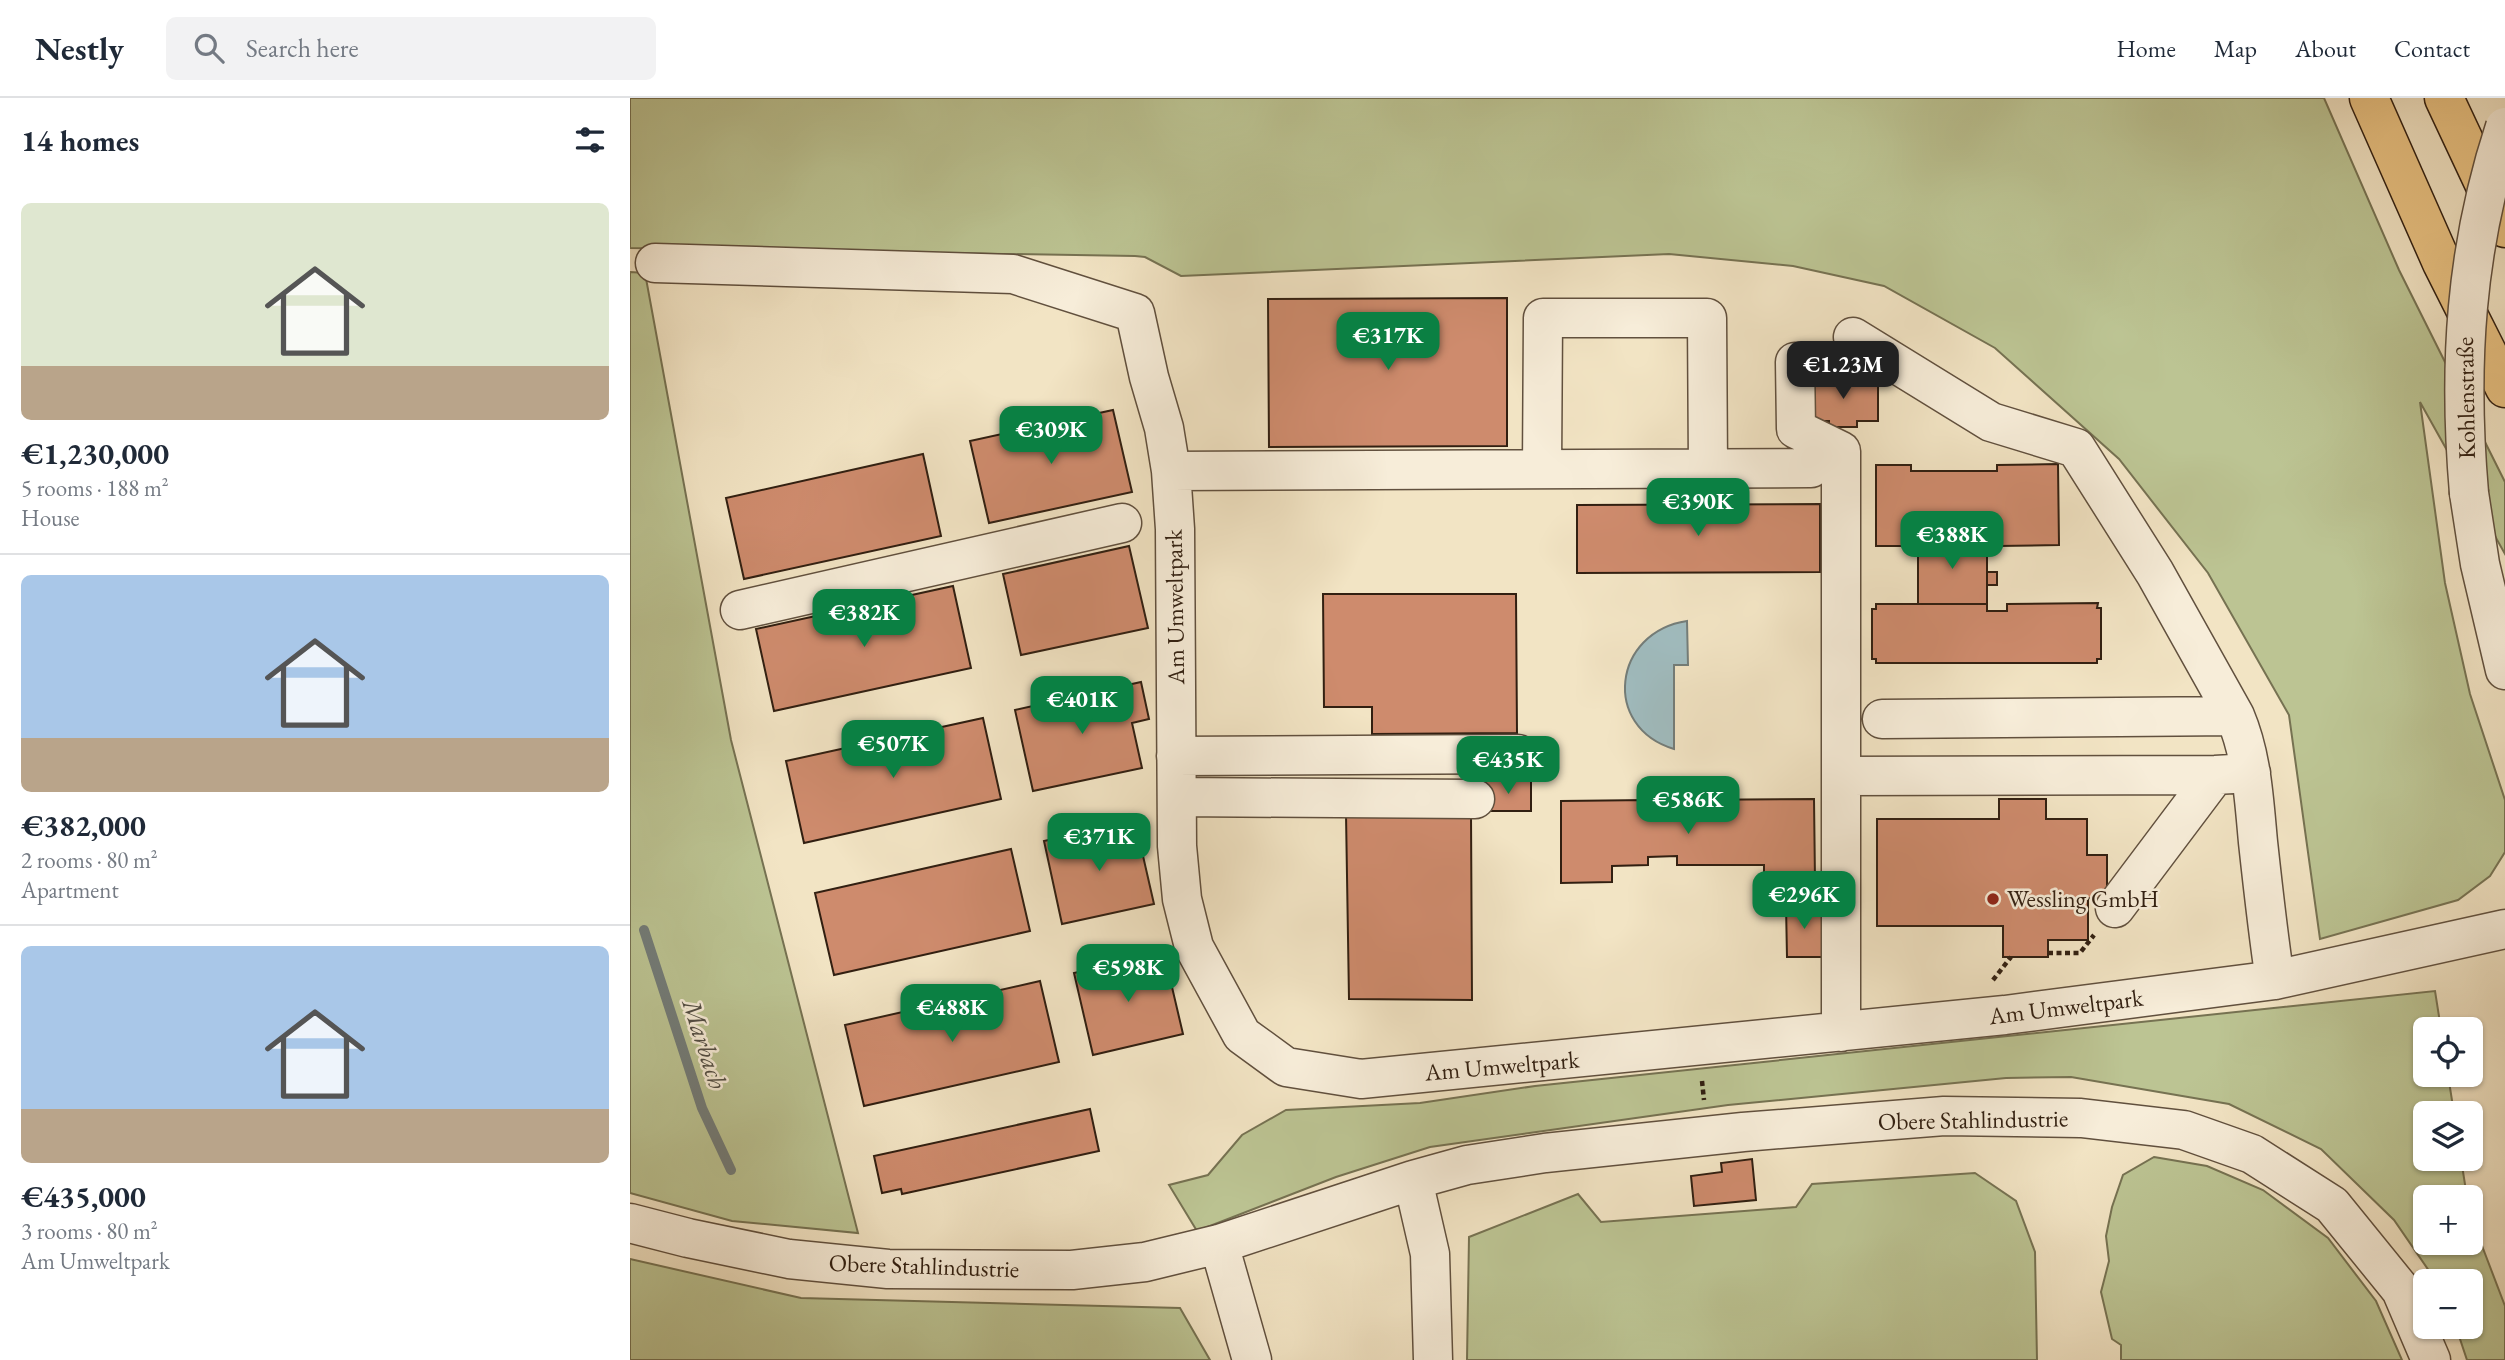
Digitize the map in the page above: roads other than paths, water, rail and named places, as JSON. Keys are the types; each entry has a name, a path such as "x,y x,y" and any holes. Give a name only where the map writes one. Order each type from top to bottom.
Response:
{"highway":[{"path":"2369,98 2442,263 2505,388"},
{"path":"2444,98 2505,228"}],"street":[{"name":"Kohlenstraße","path":"2505,127 2480,216 2466,309 2463,386 2469,493 2480,564 2505,670"},
{"name":"Am Umweltpark","path":"655,263 1013,274 1135,313 1164,428 1171,471 1175,529 1177,846 1182,900 1194,947 1242,1035 1286,1067 1361,1079 2005,1015 2275,980 2505,929"},
{"path":"1542,469 1543,318 1707,318 1708,468"},
{"path":"1853,337 1991,422 2076,448 2155,573 2235,716 2245,740 2233,774 2115,908"},
{"path":"1795,362 1796,429 1841,451 1841,1032"},
{"path":"1171,471 1811,468"},
{"path":"740,610 1122,523"},
{"path":"1882,719 2235,716"},
{"path":"1176,756 1518,754"},
{"path":"1843,776 2233,774"},
{"path":"2233,774 2275,980"},
{"path":"1177,797 1475,799"},
{"name":"Obere Stahlindustrie","path":"630,1223 789,1259 888,1269 1072,1270 1145,1262 1219,1244 1413,1180 1467,1166 1545,1153 1707,1135 1944,1116 2081,1118 2184,1130 2252,1154 2332,1205 2402,1290 2431,1360"},
{"path":"1413,1180 1430,1254 1433,1360"},
{"path":"1219,1244 1252,1360"}],"water":[{"path":"1687,621 1688,665 1674,665 1674,749 1651,738 1635,721 1627,702 1625,681 1631,661 1643,643 1662,629"}],"waterway":[{"name":"Marbach","path":"644,930 702,1108 731,1170"}],"place":[{"name":"Wessling GmbH","path":"1993,899"}]}
